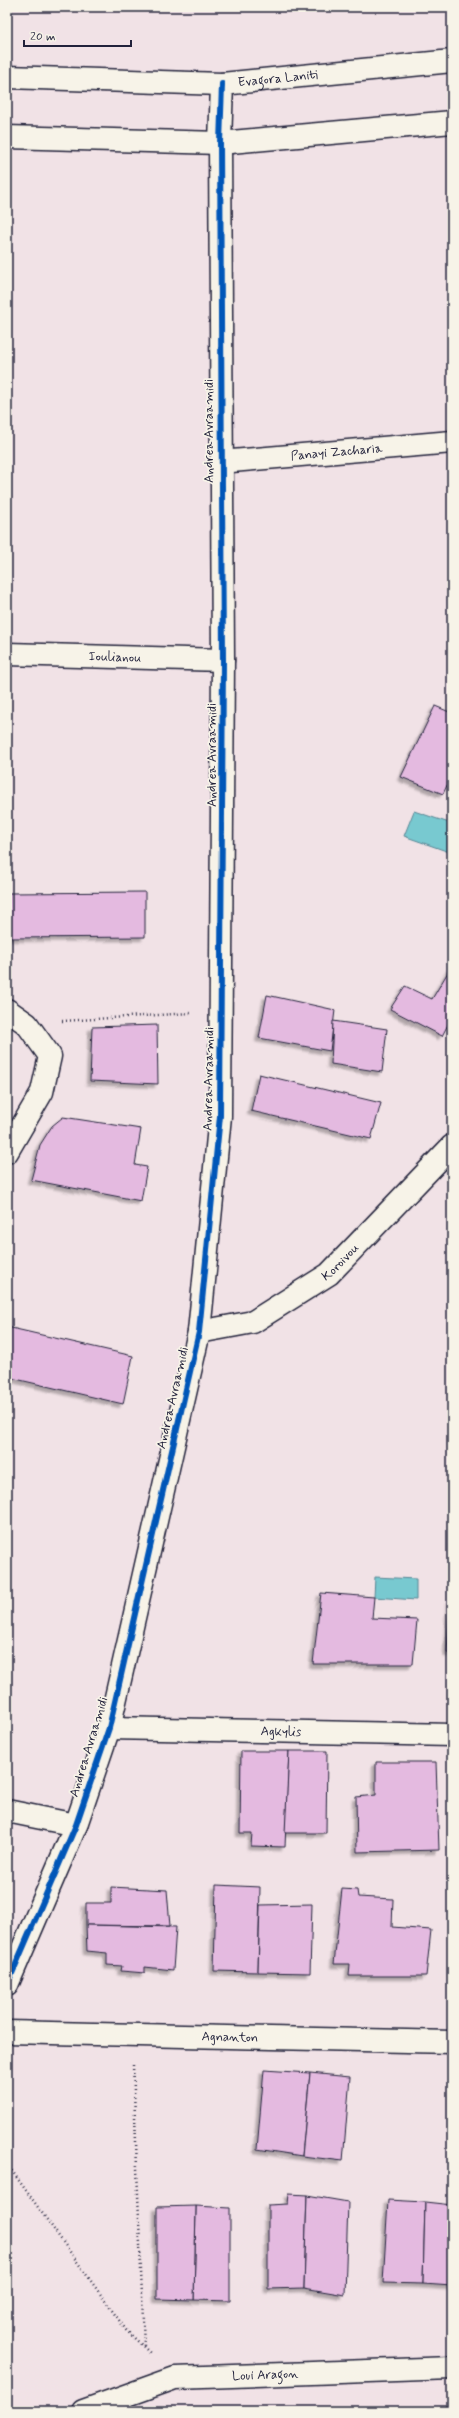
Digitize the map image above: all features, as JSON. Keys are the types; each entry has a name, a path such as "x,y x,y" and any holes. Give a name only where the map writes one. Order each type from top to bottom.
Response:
{"street":[{"name":"Evagora Laniti","path":"7,76 222,84 452,61"},
{"name":"Andrea Avraamidi","path":"7,1985 76,1825 109,1728 199,1332 220,1116 223,660 220,462 220,143 222,84"},
{"path":"7,137 220,143 452,122"},
{"name":"Panayi Zacharia","path":"220,462 452,442"},
{"name":"Ioulianou","path":"7,654 223,660"},
{"path":"7,1010 28,1024 50,1056 42,1092 7,1152"},
{"name":"Koroivou","path":"199,1332 253,1322 329,1274 452,1146"},
{"name":"Agkylis","path":"109,1728 452,1735"},
{"path":"7,1811 76,1825"},
{"name":"Agnanton","path":"7,2032 452,2042"},
{"name":"Loui Aragon","path":"83,2411 175,2378 452,2368"}],"path":[{"path":"28,1024 221,1012"},
{"path":"132,2035 144,2347"},
{"path":"7,2164 126,2330 175,2378"}],"water":[{"path":"414,811 452,824 452,853 404,836"},
{"path":"375,1577 416,1579 416,1600 374,1597"}],"building":[{"path":"435,706 452,713 452,780 450,779 443,794 401,777"},
{"path":"145,892 145,937 8,938 9,893"},
{"path":"451,967 452,1017 442,1036 390,1009 405,986 432,999"},
{"path":"267,995 335,1010 330,1051 259,1038"},
{"path":"333,1021 387,1029 382,1072 331,1064"},
{"path":"157,1025 158,1084 90,1081 92,1027"},
{"path":"259,1074 381,1103 371,1139 251,1111"},
{"path":"63,1117 141,1129 135,1165 147,1167 141,1201 31,1180 40,1145 52,1126"},
{"path":"7,1327 133,1356 123,1404 7,1377"},
{"path":"321,1593 374,1597 372,1618 417,1620 413,1664 313,1664"},
{"path":"450,1600 452,1653 447,1653"},
{"path":"241,1751 289,1751 285,1847 251,1846 252,1833 240,1833"},
{"path":"289,1751 327,1751 326,1833 285,1833"},
{"path":"376,1762 436,1762 439,1850 357,1852 356,1797 376,1795"},
{"path":"216,1885 260,1887 258,1972 214,1971"},
{"path":"111,1887 167,1890 170,1926 86,1925 86,1903 111,1903"},
{"path":"342,1889 357,1890 358,1897 393,1899 392,1927 431,1930 426,1976 349,1976 350,1964 334,1964"},
{"path":"312,1904 310,1973 258,1972 260,1905"},
{"path":"86,1925 176,1927 173,1970 145,1967 145,1973 121,1971 122,1966 107,1965 107,1953 87,1951"},
{"path":"264,2070 310,2073 302,2156 257,2149"},
{"path":"310,2073 350,2077 343,2161 302,2156"},
{"path":"289,2194 307,2195 304,2288 268,2289 268,2205 288,2204"},
{"path":"307,2195 348,2202 345,2295 304,2288"},
{"path":"388,2200 425,2202 423,2284 383,2283"},
{"path":"425,2202 452,2205 452,2286 423,2284"},
{"path":"196,2206 230,2208 230,2301 194,2300"},
{"path":"196,2206 194,2300 157,2299 157,2207"}],"cycle path":[{"path":"7,1985 76,1825 109,1728 199,1332 220,1116 223,660 220,143 222,84"}]}
